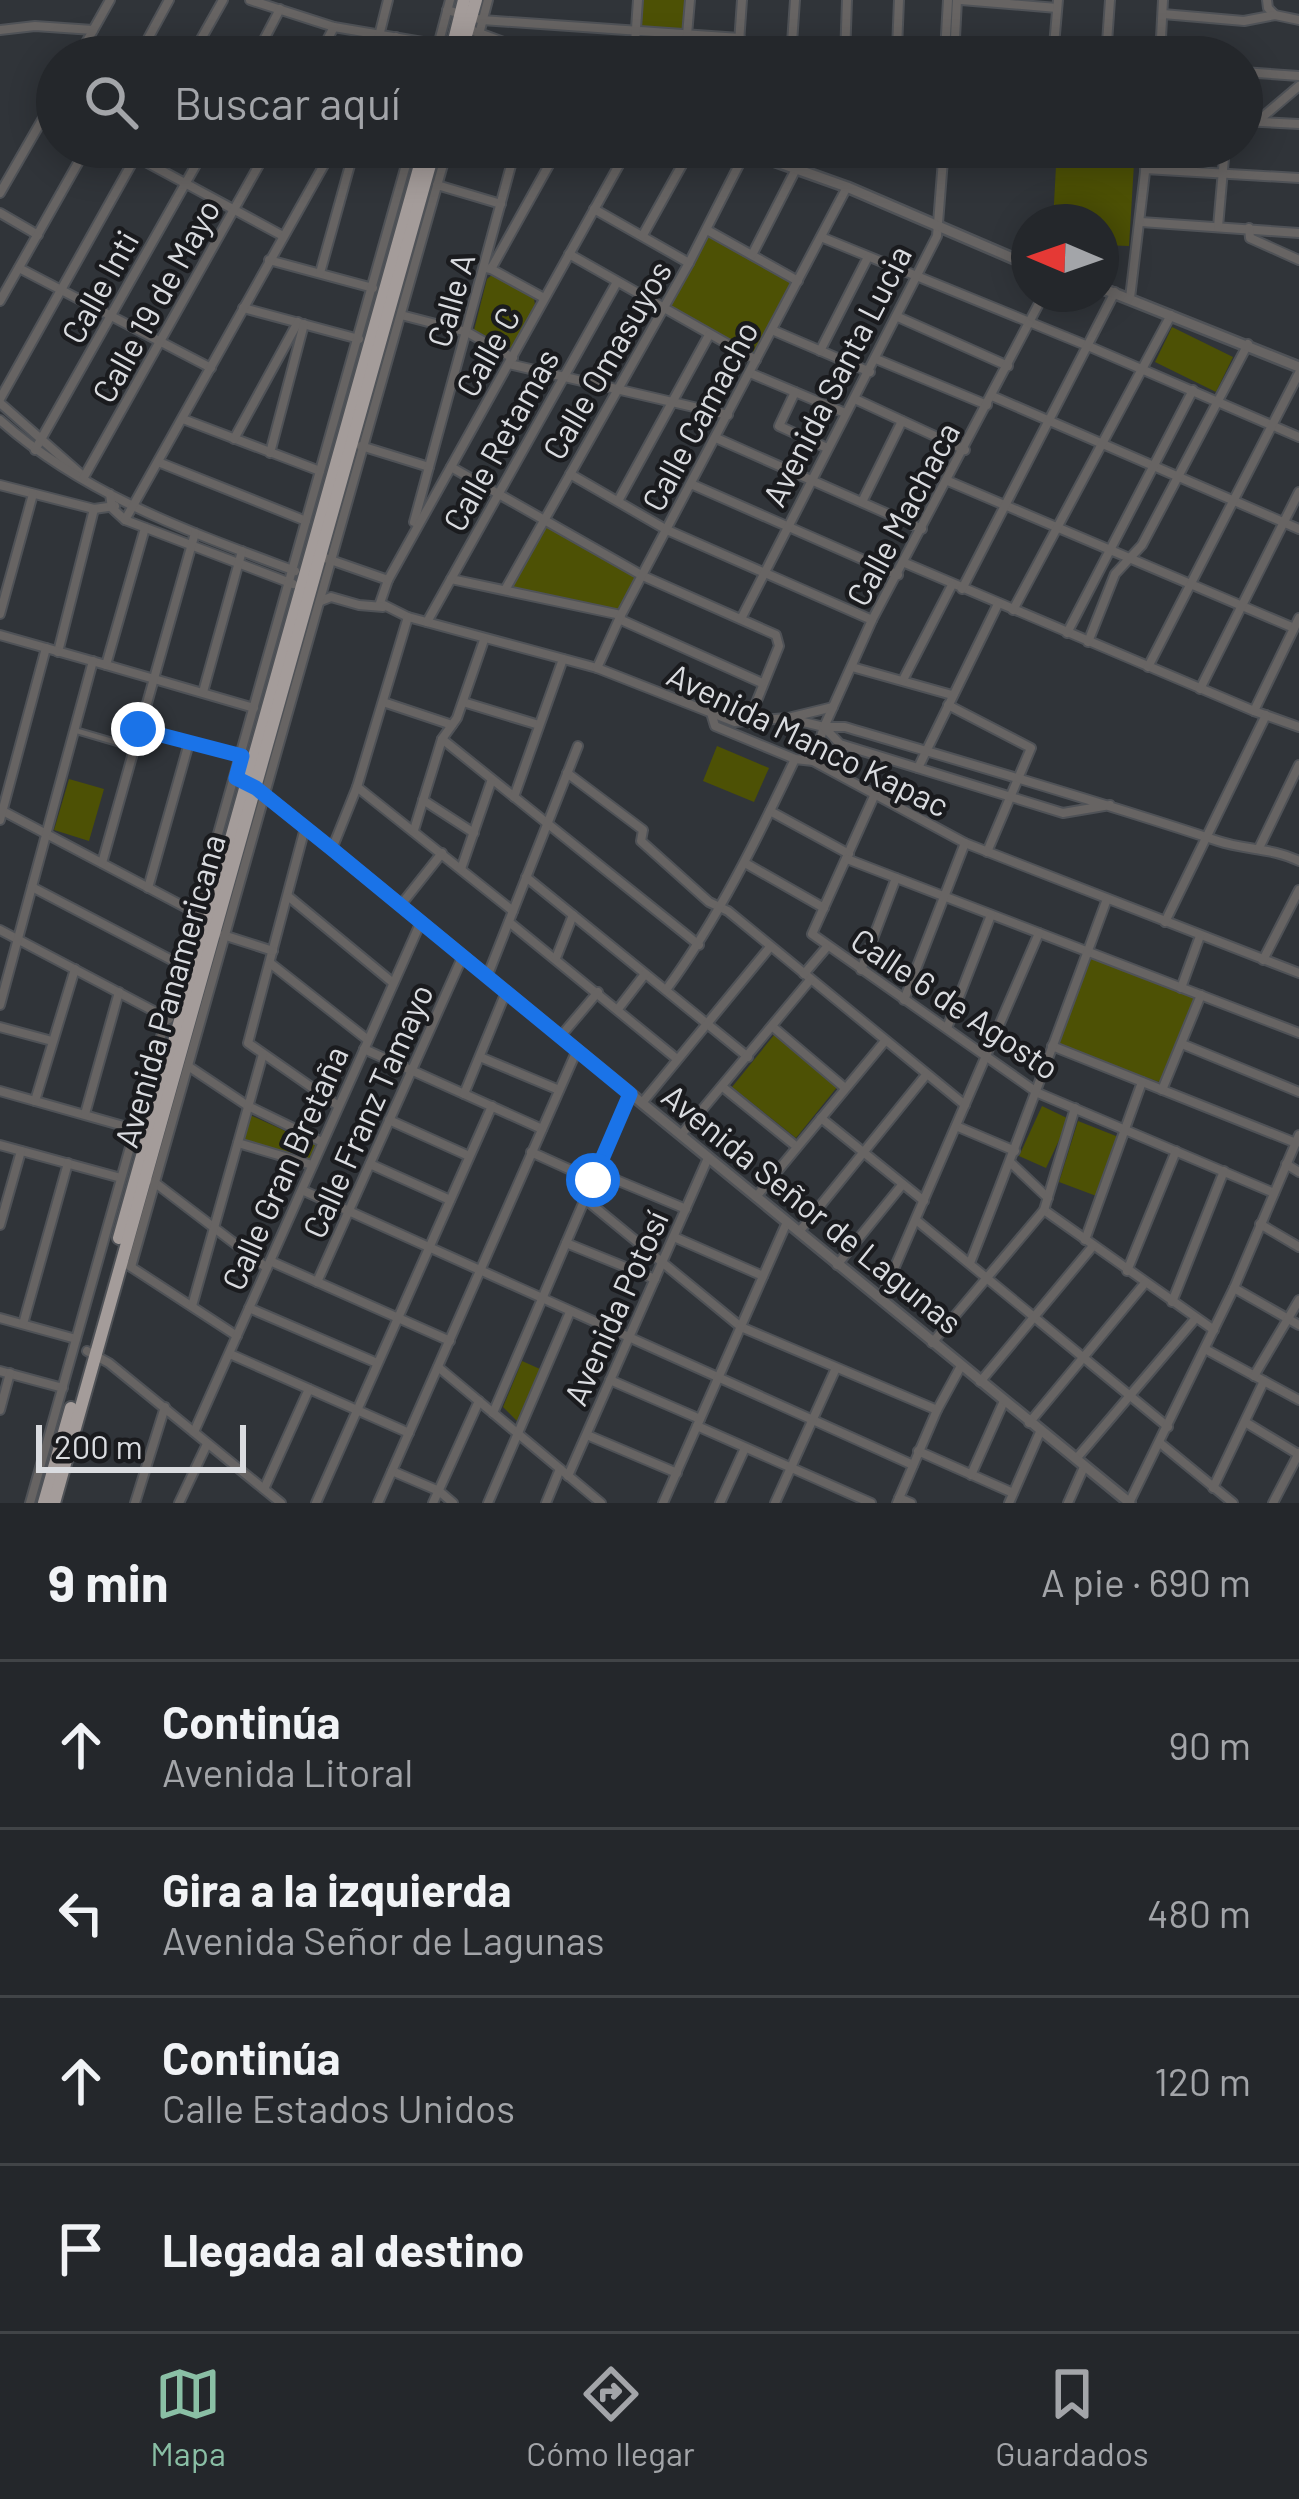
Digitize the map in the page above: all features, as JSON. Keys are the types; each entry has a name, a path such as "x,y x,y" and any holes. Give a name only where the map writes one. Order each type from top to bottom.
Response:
{"highway":[{"path":"465,16 476,0"},
{"name":"Avenida Panamericana","path":"44,1503 91,1352 126,1264 184,1064 212,925 418,168"},
{"name":"Avenida Panamericana","path":"305,584 327,559 430,168"},
{"name":"Avenida Panamericana","path":"54,1503 173,1021 188,969 212,925"}],"street":[{"path":"90,36 110,0"},
{"path":"150,36 169,0"},
{"path":"203,36 223,0"},
{"path":"250,0 379,36 388,0"},
{"path":"465,16 488,0"},
{"path":"636,36 638,0"},
{"path":"687,34 690,0"},
{"path":"740,36 742,0"},
{"path":"792,36 795,0"},
{"path":"845,36 847,0"},
{"path":"898,36 899,0"},
{"path":"948,0 949,36"},
{"path":"952,36 959,0 1057,4 1055,36"},
{"path":"1107,36 1110,0"},
{"path":"1161,36 1163,0"},
{"path":"1267,0 1275,15"},
{"path":"266,36 280,9"},
{"path":"1162,14 1244,21 1275,15 1299,20"},
{"path":"465,16 714,36"},
{"path":"465,16 504,36"},
{"path":"0,30 35,26 93,30"},
{"path":"329,36 334,27"},
{"path":"1263,73 1299,76"},
{"path":"1263,117 1299,86"},
{"path":"1263,121 1299,124"},
{"path":"0,193 36,130"},
{"path":"0,301 75,168"},
{"path":"129,168 0,401 84,477 110,494 125,520 238,564 305,584"},
{"path":"164,168 283,236"},
{"name":"Calle Inti","path":"35,450 194,168"},
{"name":"Calle 19 de Mayo","path":"84,477 257,168"},
{"path":"125,520 319,168"},
{"path":"320,273 349,168"},
{"name":"Avenida Panamericana","path":"305,584 306,520 405,168"},
{"path":"428,467 359,445 442,168"},
{"name":"Calle A","path":"411,534 466,332 489,268 511,168"},
{"path":"544,298 489,268 547,168"},
{"name":"Calle C","path":"388,580 617,168"},
{"path":"643,235 680,168"},
{"name":"Calle Omasuyos","path":"505,590 738,168"},
{"name":"Avenida Santa Lucia","path":"741,619 940,228 943,168"},
{"path":"1218,227 1223,168"},
{"path":"752,255 796,169 1011,258"},
{"path":"1130,298 1145,169 1299,178"},
{"path":"437,185 501,205"},
{"name":"Calle Camacho","path":"597,668 847,187"},
{"path":"594,209 689,263"},
{"path":"0,213 38,235"},
{"path":"1142,222 1299,232"},
{"path":"1249,228 1250,238 1299,260"},
{"path":"707,230 798,281"},
{"path":"821,237 1299,437"},
{"path":"569,254 756,360"},
{"path":"820,351 868,257"},
{"path":"269,260 374,288"},
{"path":"19,268 211,368"},
{"path":"0,272 13,279"},
{"name":"Calle Retamas","path":"427,622 617,281"},
{"path":"1119,294 1248,344 1299,370 1148,668"},
{"path":"243,308 359,339"},
{"name":"Calle Machaca","path":"813,761 872,620 1036,312"},
{"path":"903,680 1005,505 1105,312"},
{"path":"1013,610 1171,314"},
{"path":"401,315 466,332 511,361 563,377 728,415"},
{"path":"898,316 1008,366"},
{"path":"234,439 301,323"},
{"path":"270,453 301,323"},
{"path":"772,329 870,372"},
{"path":"618,500 709,335"},
{"path":"1088,642 1115,574 1142,545 1248,344"},
{"path":"876,359 1050,422 1299,529"},
{"path":"750,373 845,413"},
{"path":"1067,633 1193,390"},
{"path":"796,392 778,426 827,448"},
{"path":"855,400 965,450"},
{"path":"183,419 320,470"},
{"path":"0,420 55,466 84,477"},
{"path":"862,502 902,421"},
{"path":"716,437 922,529"},
{"path":"158,462 306,520"},
{"path":"451,467 643,576 780,639 748,723"},
{"path":"570,474 668,530 872,620"},
{"path":"948,481 1189,585 1296,623 1254,711"},
{"path":"691,484 898,575"},
{"path":"0,485 94,509 132,508 242,551 305,584"},
{"path":"1200,689 1299,493"},
{"path":"0,614 33,494"},
{"path":"58,652 94,509"},
{"path":"106,665 145,529"},
{"path":"102,863 195,533"},
{"path":"203,692 242,551"},
{"path":"327,559 388,580 380,598 383,607"},
{"name":"Avenida Panamericana","path":"212,925 251,786 242,756 254,708 305,584 327,559"},
{"path":"905,563 1299,727"},
{"path":"451,578 620,617 762,682"},
{"name":"Avenida Manco Kapac","path":"305,584 325,597 383,607 484,640 597,668 712,716 715,726 795,759 813,761 965,843 1299,974"},
{"path":"918,768 998,604"},
{"path":"332,849 357,787 408,617"},
{"path":"0,635 254,708"},
{"path":"414,830 442,740 463,703 484,640"},
{"path":"46,648 1,813 212,925 273,951"},
{"path":"514,797 563,659"},
{"path":"0,1005 93,661"},
{"path":"852,668 903,680 950,700 1029,744 987,852"},
{"path":"383,701 452,725"},
{"path":"463,703 539,725"},
{"path":"712,716 748,723 833,707"},
{"path":"1166,922 1265,715"},
{"path":"787,718 845,727 1299,861"},
{"path":"824,727 840,744 1063,813 1110,805"},
{"path":"138,729 242,756"},
{"path":"74,730 133,747"},
{"path":"442,740 699,945"},
{"path":"148,888 189,742"},
{"path":"487,977 578,746"},
{"path":"666,991 699,945 716,907 745,863 795,759"},
{"path":"1259,848 1299,765"},
{"path":"567,773 643,830 641,841 716,907 728,910 965,1105"},
{"path":"461,869 491,782"},
{"name":"Avenida Señor de Lagunas","path":"251,786 1130,1503"},
{"path":"357,787 513,911"},
{"path":"745,863 824,908 875,794"},
{"path":"423,800 474,833"},
{"path":"770,812 896,878 1299,1033"},
{"path":"304,828 248,1042 337,1106"},
{"path":"904,1000 965,843"},
{"path":"400,906 442,853"},
{"path":"526,877 748,1057"},
{"path":"861,970 896,878"},
{"path":"32,887 188,969"},
{"path":"1263,960 1299,890"},
{"path":"289,897 392,982"},
{"path":"970,1263 1038,1093 1107,899"},
{"name":"Calle 6 de Agosto","path":"824,908 812,934 826,947 1038,1093 1274,1192"},
{"path":"556,958 574,914"},
{"path":"947,1028 992,915"},
{"path":"509,922 677,1059"},
{"name":"Calle Gran Bretaña","path":"194,1432 420,924"},
{"path":"0,930 173,1021"},
{"path":"881,1299 1040,933"},
{"path":"1181,988 1200,936"},
{"path":"641,1104 770,946"},
{"path":"680,1136 772,1028 826,947"},
{"name":"Calle Franz Tamayo","path":"317,1282 462,958"},
{"path":"270,962 366,1045 412,1071 542,1129"},
{"path":"35,1101 75,969"},
{"path":"618,1009 645,974"},
{"path":"85,1114 119,992"},
{"path":"464,1094 506,992"},
{"path":"560,1037 598,992"},
{"path":"1162,1090 1201,995"},
{"name":"Avenida Panamericana","path":"30,1503 134,1129 173,1021"},
{"path":"0,1027 52,1041"},
{"path":"772,1028 845,1088"},
{"path":"755,1197 885,1041"},
{"path":"1182,1044 1299,1092"},
{"path":"1052,1046 1297,1139 1234,1288 1130,1503"},
{"path":"377,1503 577,1050"},
{"path":"192,1306 263,1054"},
{"path":"480,1057 560,1090"},
{"path":"184,1064 248,1106 322,1142"},
{"path":"799,1232 926,1075"},
{"path":"980,1382 1089,1243 1142,1082"},
{"path":"723,1088 797,1147"},
{"path":"0,1091 134,1129"},
{"path":"494,1413 630,1094"},
{"path":"316,1503 491,1106"},
{"path":"932,1342 1044,1210 1076,1108"},
{"path":"821,1118 924,1201"},
{"path":"389,1120 469,1156"},
{"path":"956,1126 1015,1151"},
{"path":"238,1143 312,1165"},
{"path":"0,1145 121,1178"},
{"path":"0,1225 21,1151"},
{"path":"1127,1271 1176,1151"},
{"path":"531,1152 686,1209"},
{"name":"Avenida Potosí","path":"546,1503 586,1435 708,1158"},
{"path":"1010,1162 1049,1199"},
{"path":"23,1324 68,1163"},
{"path":"370,1164 450,1200"},
{"path":"1286,1164 1299,1172"},
{"path":"1172,1302 1224,1172"},
{"path":"151,1179 269,1264 449,1342"},
{"path":"837,1264 902,1185"},
{"path":"302,1190 913,1465"},
{"path":"585,1199 741,1327 937,1410"},
{"path":"1044,1210 1214,1330"},
{"path":"916,1220 1168,1426"},
{"path":"663,1503 787,1222"},
{"path":"1260,1224 1299,1247"},
{"path":"674,1237 764,1276"},
{"path":"566,1243 655,1279"},
{"path":"126,1264 237,1336"},
{"path":"1029,1423 1144,1283"},
{"path":"1234,1288 1299,1324"},
{"path":"1254,1376 1299,1300"},
{"path":"249,1308 376,1363"},
{"path":"488,1503 571,1312"},
{"path":"0,1318 76,1339"},
{"path":"1068,1503 1080,1464 1195,1319"},
{"path":"1205,1349 1299,1400"},
{"path":"91,1352 281,1503"},
{"path":"230,1354 409,1433"},
{"path":"911,1503 898,1500 961,1366"},
{"path":"438,1367 601,1503"},
{"path":"776,1503 836,1367"},
{"path":"0,1410 5,1372 63,1388"},
{"path":"610,1380 745,1448 871,1503"},
{"path":"1214,1487 1264,1381"},
{"path":"264,1490 309,1389"},
{"path":"434,1503 478,1401"},
{"path":"971,1475 1004,1402"},
{"path":"135,1503 165,1407"},
{"path":"1245,1422 1299,1454 1273,1503"},
{"path":"918,1451 1011,1498 1040,1432"},
{"path":"586,1435 676,1473"},
{"path":"1160,1443 1233,1503"},
{"path":"192,1503 180,1498 208,1444"},
{"path":"721,1503 745,1448"},
{"path":"392,1471 439,1491 453,1503"},
{"path":"834,1503 841,1490"}],"shaded area":[{"path":"640,0 687,0 683,31 640,28"},
{"path":"1056,168 1134,168 1129,246 1119,246 1119,204 1054,204"},
{"path":"708,233 793,283 753,357 667,308"},
{"path":"493,274 534,299 511,348 474,330 487,279"},
{"path":"1172,327 1233,357 1216,392 1155,362"},
{"path":"545,526 637,578 619,612 510,589"},
{"path":"717,746 769,768 754,802 703,781"},
{"path":"69,779 104,789 89,841 54,830"},
{"path":"1092,957 1197,998 1162,1083 1057,1046"},
{"path":"774,1035 838,1086 796,1138 732,1087"},
{"path":"1042,1106 1069,1119 1046,1168 1019,1156"},
{"path":"250,1115 316,1145 309,1162 243,1143"},
{"path":"1078,1121 1121,1138 1099,1197 1059,1182"},
{"path":"522,1361 540,1369 517,1421 503,1407"}],"route":[{"path":"138,729 242,756 236,778 256,788 630,1094 593,1180"}]}
